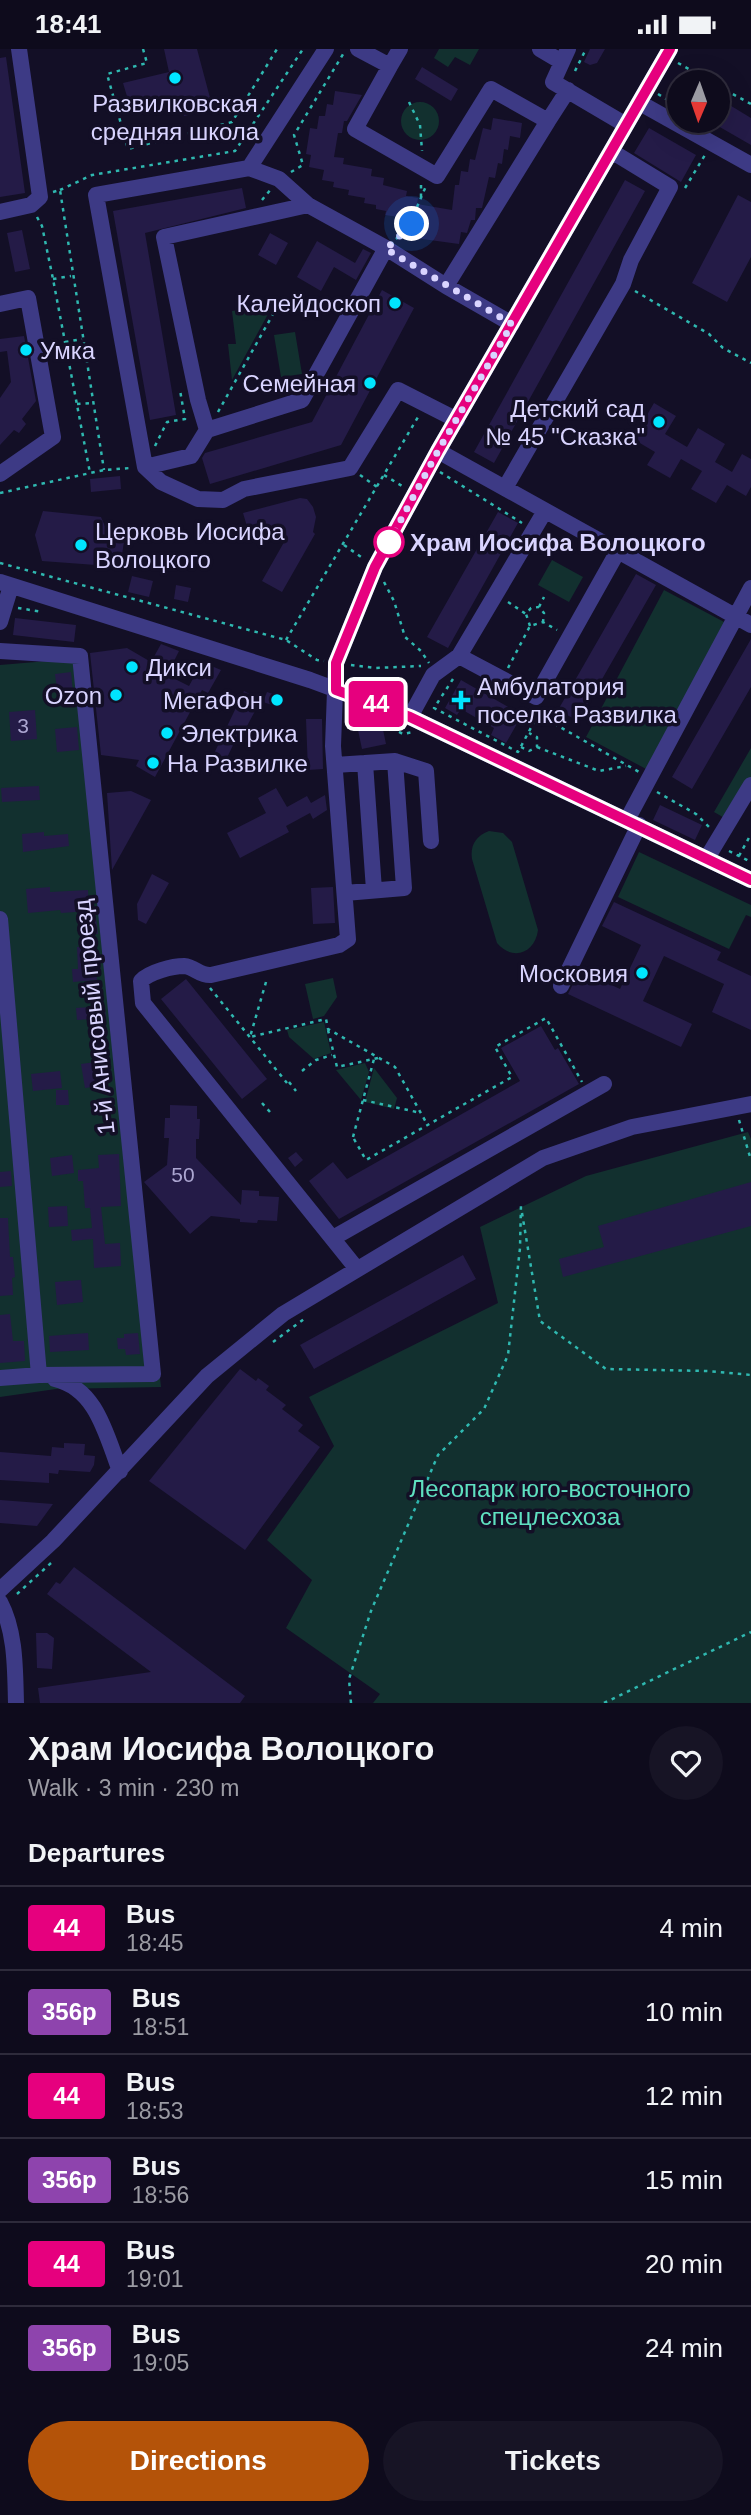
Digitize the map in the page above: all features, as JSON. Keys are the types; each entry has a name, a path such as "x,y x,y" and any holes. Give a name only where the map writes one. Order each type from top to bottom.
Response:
{"street":[{"path":"0,212 31,205 40,197 19,49"},
{"path":"249,168 326,49"},
{"path":"358,49 390,66"},
{"path":"400,49 355,129 437,176 491,89 548,121"},
{"path":"540,49 565,56 553,82 626,125"},
{"path":"357,1269 143,1003 141,986 145,976 184,966 205,975 345,943 349,934 335,765 336,663 375,567 438,451 668,53"},
{"path":"446,286 568,90"},
{"path":"644,96 712,143 751,165"},
{"path":"505,488 623,284 631,260 670,187 611,151"},
{"path":"457,420 398,390 351,468 244,489 223,499 198,499 161,482 145,467 96,195 249,168 279,179 308,205 512,324"},
{"path":"207,430 198,400 164,237 308,205"},
{"path":"145,467 191,456 207,430 302,400 386,249"},
{"path":"0,304 28,298 53,437 0,474"},
{"path":"438,451 751,625"},
{"path":"412,723 433,675 460,656 545,511"},
{"path":"460,656 536,697 618,551"},
{"path":"0,622 6,584 336,690 633,823 751,880"},
{"path":"561,986 633,823 648,781 751,588"},
{"name":"1-й Анисовый проезд","path":"0,651 80,656 153,1374 39,1375"},
{"path":"335,765 395,761 426,771 431,841"},
{"path":"345,893 404,887 395,761"},
{"path":"365,763 374,890"},
{"path":"707,858 751,785"},
{"path":"0,919 39,1375"},
{"path":"333,1238 604,1084"},
{"path":"0,1590 53,1541 206,1376 283,1314 543,1158 632,1127 743,1105"},
{"path":"0,1378 39,1375 73,1384 97,1409 120,1471"},
{"path":"1,1604 10,1625 16,1703"}],"path":[{"path":"143,49 147,63 107,74 128,149 232,122 277,49"},
{"path":"40,197 92,175 234,151 303,49"},
{"path":"256,207 279,179 303,165 294,135 344,49"},
{"path":"668,53 694,70"},
{"path":"730,93 751,104"},
{"path":"644,96 667,103"},
{"path":"409,102 422,133 426,170 417,207"},
{"path":"670,187 683,192 712,143"},
{"path":"421,197 426,170"},
{"path":"60,190 104,470"},
{"path":"386,249 412,224"},
{"path":"41,226 90,473"},
{"path":"53,279 72,276"},
{"path":"623,284 709,334 723,348 751,363"},
{"path":"207,430 276,307 326,309 347,318"},
{"path":"65,342 82,339"},
{"path":"0,493 104,470 145,467 167,422 185,419 179,379"},
{"path":"77,404 93,403"},
{"path":"286,640 423,409"},
{"path":"351,468 377,487"},
{"path":"433,479 438,470 523,522 517,533"},
{"path":"384,475 415,494"},
{"path":"0,563 286,640 317,660 375,668 431,666 421,651 405,637 394,601 375,567 343,544"},
{"path":"496,595 526,614 530,626"},
{"path":"539,607 544,597"},
{"path":"526,614 531,608 539,607"},
{"path":"539,607 544,613 543,622"},
{"path":"434,708 453,679"},
{"path":"528,708 638,771 655,790 696,814 727,850 751,862"},
{"path":"335,723 353,727 365,713"},
{"path":"384,723 403,734 411,733 412,723"},
{"path":"528,733 537,737 537,747"},
{"path":"521,747 529,751 537,747 599,771 628,765"},
{"path":"739,856 751,834"},
{"path":"205,975 206,983 296,1091"},
{"path":"250,1037 266,982"},
{"path":"376,1058 353,1138 366,1160 512,1077 495,1047 546,1019 589,1093"},
{"path":"250,1037 326,1020 337,1067 376,1058"},
{"path":"328,1029 395,1067 428,1125"},
{"path":"302,1071 316,1060 334,1054"},
{"path":"363,1100 421,1113"},
{"path":"262,1103 270,1112"},
{"path":"743,1105 751,1160"},
{"path":"351,1703 349,1678 371,1611 438,1455 484,1409 508,1355 520,1248 521,1204 540,1321 606,1369 708,1371 751,1375"},
{"path":"268,1345 311,1314"},
{"path":"1,1604 38,1578 56,1558"},
{"path":"604,1703 751,1632"}],"green space":[{"path":"439,49 479,49 470,65 455,57 448,67 434,58"},
{"path":"420,102 433,108 439,121 433,134 420,140 407,134 401,121 407,108"},
{"path":"273,305 232,380 228,344 236,344 232,311"},
{"path":"295,332 302,374 281,377 274,335"},
{"path":"552,560 583,577 569,602 538,585"},
{"path":"664,590 726,623 648,770 586,737"},
{"path":"83,658 161,1387 56,1389 0,1397 0,665"},
{"path":"751,748 751,780 728,820 714,812"},
{"path":"489,831 503,833 512,842 538,930 532,945 522,952 509,952 497,943 472,859 475,842"},
{"path":"639,852 751,905 751,917 746,915 729,949 618,897"},
{"path":"333,978 337,997 324,1016 313,1019 305,984"},
{"path":"324,1022 331,1053 314,1059 289,1037 287,1030"},
{"path":"365,1063 369,1072 361,1100 336,1070"},
{"path":"374,1068 397,1098 394,1109 365,1102"},
{"name":"Лесопарк юго-восточного спецлесхоза","path":"748,1132 751,1139 751,1703 373,1703 380,1694 286,1628 312,1580 267,1540 334,1446 309,1397 498,1303 480,1227 586,1176"}],"building":[{"name":"Развилковская средняя школа","path":"164,49 197,49 213,109 184,116 179,100 132,113 123,83 169,72"},
{"path":"590,49 605,49 597,63 590,65 584,62"},
{"path":"6,57 25,193 0,197 0,58"},
{"path":"422,67 458,89 451,101 415,79"},
{"path":"335,91 362,95 347,121 344,121 342,133 338,133 334,157 344,158 343,164 372,169 371,176 384,178 383,185 407,191 406,196 418,198 417,204 452,210 455,185 459,185 461,171 468,172 470,159 475,160 483,128 491,130 493,118 522,123 520,138 510,136 508,150 504,149 502,164 498,163 495,178 489,177 482,208 476,208 475,220 471,220 467,233 461,232 459,244 415,238 416,231 411,230 412,224 399,222 399,217 385,215 386,211 376,209 376,205 364,203 365,198 348,195 349,190 333,187 334,182 322,180 324,170 309,167 311,155 306,154 310,128 317,129 319,116 325,116 327,104 333,105"},
{"path":"730,105 751,118 751,145 730,133"},
{"path":"649,128 696,155 681,182 634,153"},
{"path":"625,180 645,191 494,463 474,452"},
{"path":"242,188 246,208 145,233 176,415 150,420 113,211"},
{"path":"738,195 751,202 751,257 727,302 692,283"},
{"path":"22,230 30,269 15,272 7,233"},
{"path":"270,233 288,243 276,265 258,255"},
{"path":"317,241 355,263 363,249 371,253 356,280 334,267 321,291 297,277"},
{"path":"382,290 414,308 341,445 210,484 202,458 205,453 312,422"},
{"path":"24,336 36,401 22,419 26,424 19,433 14,430 0,445 0,398 11,382 7,351 0,352 0,339"},
{"path":"654,403 676,416 665,434 687,447 698,428 725,444 715,462 732,472 742,454 751,459 751,487 746,496 727,485 716,503 691,489 702,471 681,459 670,478 647,465 655,452 633,439"},
{"path":"120,476 121,489 91,492 90,479"},
{"path":"300,498 307,499 313,507 316,517 313,532 315,534 282,592 262,581 287,537 269,527 249,533 243,513"},
{"name":"Церковь Иосифа Волоцкого","path":"43,511 101,517 107,531 125,534 122,555 106,554 96,565 42,561 35,535"},
{"path":"498,512 518,523 448,648 427,637"},
{"path":"636,574 656,585 578,721 558,710"},
{"path":"132,576 153,581 149,597 128,592"},
{"path":"176,585 191,588 188,602 174,599"},
{"path":"15,618 76,625 74,642 13,635"},
{"path":"751,639 751,687 692,789 672,777"},
{"path":"161,644 179,651 167,675 189,686 202,662 221,670 208,693 202,690 155,777 136,766 139,760 101,755 90,653 127,648 151,662"},
{"path":"71,672 74,704 59,706 55,674"},
{"path":"461,680 522,715 506,743 491,735 494,728 461,709 457,715 445,708"},
{"path":"244,691 261,700 247,726 248,732 238,735 221,770 209,764"},
{"path":"267,692 282,697 278,707 263,702"},
{"path":"35,710 37,739 11,741 9,712"},
{"path":"306,719 322,719 323,769 308,770"},
{"path":"382,725 386,744 362,749 358,730"},
{"path":"77,727 79,750 57,752 55,729"},
{"path":"39,786 40,800 2,802 1,788"},
{"path":"276,788 287,807 307,796 311,803 325,795 327,810 313,819 310,813 286,826 289,832 240,858 227,833 266,813 258,798"},
{"path":"131,791 151,800 112,870 107,793"},
{"path":"660,805 702,825 695,840 653,820"},
{"path":"44,832 44,836 68,834 69,846 23,852 22,834"},
{"path":"152,874 169,883 146,924 138,920 137,904"},
{"path":"50,887 50,892 88,890 89,911 28,913 26,889"},
{"path":"333,887 335,923 313,924 311,888"},
{"name":"Московия","path":"614,902 721,952 717,960 751,976 751,1030 712,1012 724,984 664,956 643,1001 692,1024 681,1047 568,994 580,970 620,989 641,945 602,926"},
{"path":"86,918 96,918 98,934 87,934"},
{"path":"95,946 97,980 73,982 72,969 78,969 77,947"},
{"path":"186,979 267,1079 242,1099 161,999"},
{"path":"105,1006 106,1018 77,1020 76,1008"},
{"path":"541,1026 555,1050 558,1048 579,1084 339,1219 309,1181 333,1162 347,1179 520,1081 501,1048"},
{"path":"103,1061 107,1085 85,1088 81,1064"},
{"path":"60,1071 62,1088 33,1091 31,1074"},
{"path":"56,1090 68,1090 69,1105 56,1105"},
{"path":"170,1105 197,1106 197,1119 200,1119 196,1158 241,1205 242,1190 259,1191 259,1196 279,1197 277,1221 240,1222 240,1219 211,1216 190,1234 144,1182 167,1165 169,1138 164,1138 165,1118 170,1118"},
{"path":"296,1152 303,1160 295,1167 288,1158"},
{"path":"119,1154 121,1206 101,1207 105,1244 120,1243 121,1266 94,1268 93,1239 72,1241 71,1230 92,1228 90,1208 85,1208 83,1181 78,1181 78,1170 99,1168 98,1155"},
{"path":"72,1155 74,1173 52,1176 50,1158"},
{"path":"11,1171 12,1186 0,1187 0,1172"},
{"path":"751,1182 751,1226 563,1277 559,1259 604,1247 598,1226"},
{"path":"67,1206 68,1226 49,1227 48,1207"},
{"path":"0,1218 8,1218 10,1257 13,1257 15,1277 12,1278 13,1295 0,1296"},
{"path":"463,1255 476,1279 314,1369 300,1345"},
{"path":"81,1280 83,1302 57,1305 55,1282"},
{"path":"10,1314 13,1341 24,1341 25,1361 0,1363 0,1315"},
{"path":"88,1333 89,1350 50,1352 49,1336"},
{"path":"138,1333 140,1354 126,1355 125,1349 118,1349 117,1338 124,1338 124,1334"},
{"path":"240,1369 256,1381 258,1378 269,1386 266,1390 286,1405 282,1409 303,1425 298,1431 320,1447 245,1550 149,1481"},
{"path":"64,1443 85,1444 84,1455 95,1456 90,1472 59,1470 58,1474 49,1473 49,1483 0,1480 0,1452 51,1456 52,1447 64,1448"},
{"path":"0,1500 53,1504 37,1526 0,1523"},
{"path":"74,1567 245,1696 240,1703 40,1703 38,1688 151,1672 47,1594 56,1582 60,1584"},
{"path":"36,1633 47,1633 54,1638 52,1669 37,1668"}],"bus line":[{"name":"44","path":"670,49 438,451 375,567 336,663 336,690 410,717 751,880"}],"place":[{"name":"Развилковская средняя школа","path":"175,78"},
{"name":"Калейдоскоп","path":"395,303"},
{"name":"Умка","path":"26,350"},
{"name":"Семейная","path":"370,383"},
{"name":"Детский сад № 45 \"Сказка\"","path":"659,422"},
{"name":"Храм Иосифа Волоцкого","path":"389,542"},
{"name":"Церковь Иосифа Волоцкого","path":"81,545"},
{"name":"Дикси","path":"132,667"},
{"name":"Ozon","path":"116,695"},
{"name":"МегаФон","path":"277,700"},
{"name":"Амбулатория поселка Развилка","path":"461,700"},
{"name":"Электрика","path":"167,733"},
{"name":"На Развилке","path":"153,763"},
{"name":"Московия","path":"642,973"}],"route":[{"path":"389,542 512,324 386,249 412,224"}]}
